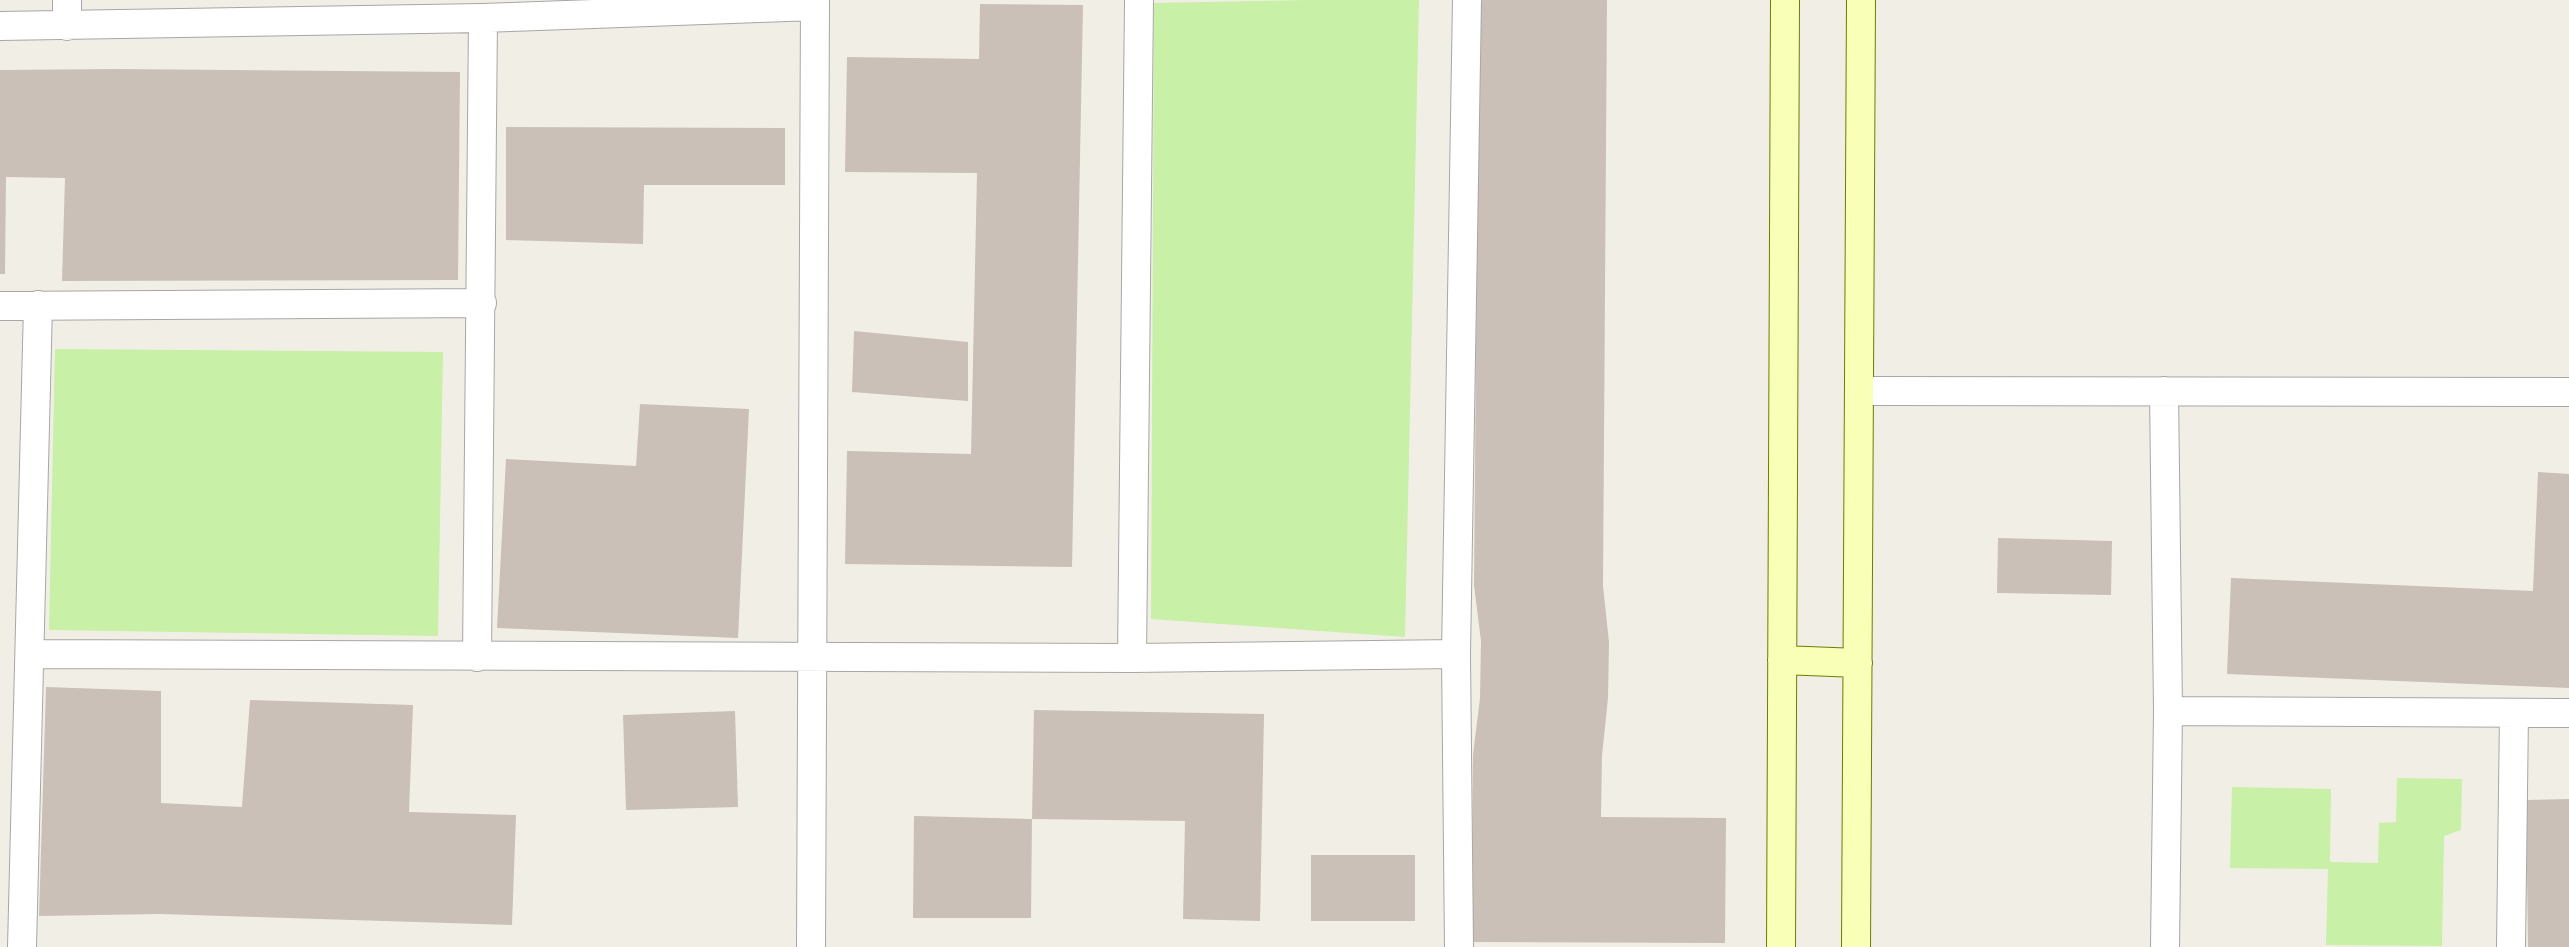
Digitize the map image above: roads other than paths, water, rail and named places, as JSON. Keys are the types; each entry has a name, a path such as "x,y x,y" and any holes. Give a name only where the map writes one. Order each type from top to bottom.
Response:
{"street":[{"path":"1132,658 1139,0"},
{"path":"1459,947 1456,654 1467,0"},
{"path":"1781,947 1785,0"},
{"path":"1856,947 1861,0"},
{"path":"0,26 67,13 483,18 815,3 811,947"},
{"path":"477,657 482,303 483,18"},
{"path":"0,306 38,304 482,303"},
{"path":"22,947 38,304"},
{"path":"1860,391 2569,392"},
{"path":"2164,391 2168,711 2165,947"},
{"path":"30,654 1132,658 1456,654"},
{"path":"1782,660 1858,663"},
{"path":"2168,711 2569,713"},
{"path":"2511,947 2514,713"}]}
